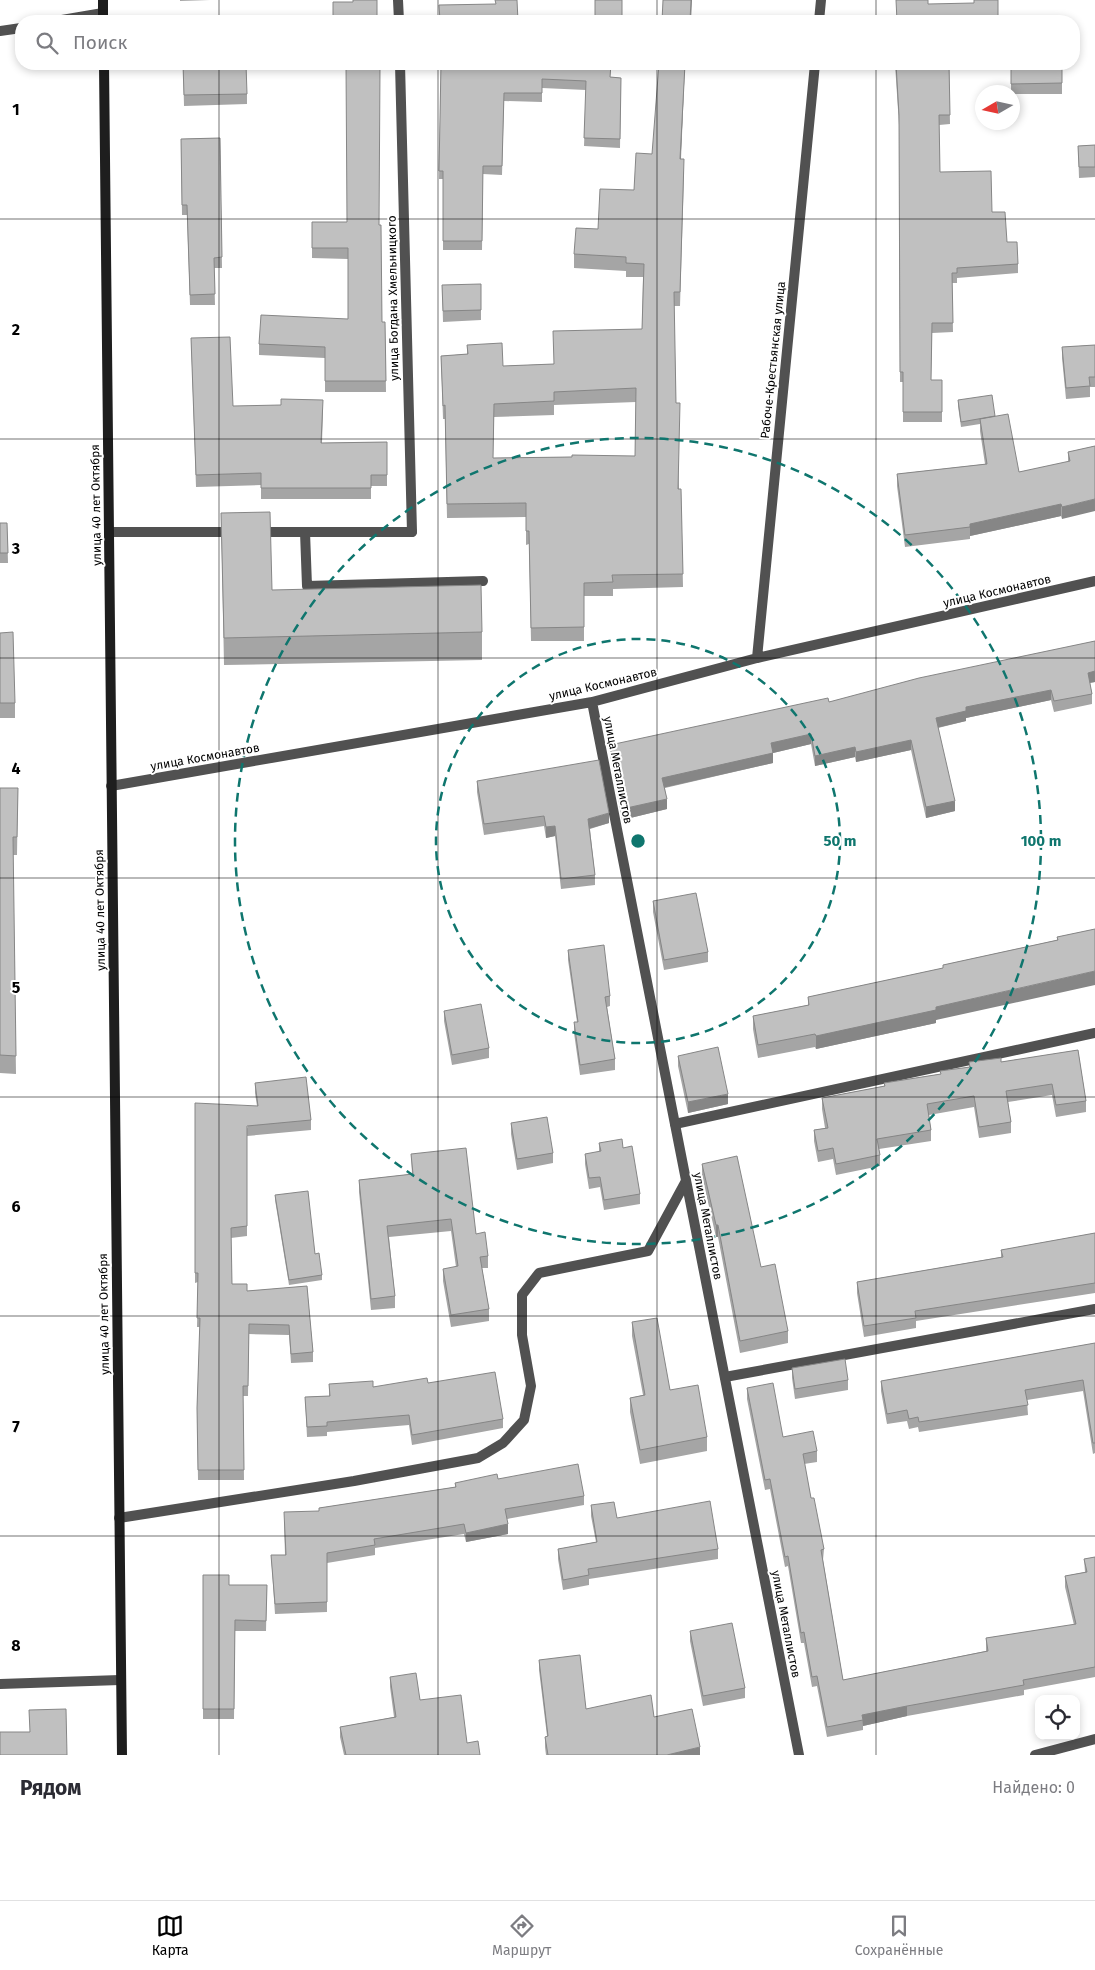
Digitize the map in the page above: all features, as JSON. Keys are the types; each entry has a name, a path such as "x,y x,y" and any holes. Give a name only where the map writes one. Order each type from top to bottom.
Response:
{"street":[{"path":"103,0 103,15"},
{"path":"398,0 399,15"},
{"path":"820,15 821,0"},
{"path":"0,31 15,29"},
{"name":"улица 40 лет Октября","path":"104,70 122,1755"},
{"name":"улица Богдана Хмельницкого","path":"305,532 412,532 400,70"},
{"name":"Рабоче-Крестьянская улица","path":"757,658 814,70"},
{"path":"109,532 305,532 307,586 483,582"},
{"name":"улица Космонавтов","path":"111,786 592,702 757,658 1095,581"},
{"name":"улица Металлистов","path":"592,702 799,1755"},
{"path":"675,1124 1095,1033"},
{"path":"119,1518 354,1481 478,1458 503,1444 524,1420 531,1386 522,1335 522,1295 539,1273 648,1251 686,1181"},
{"path":"725,1377 1095,1309"},
{"path":"0,1684 120,1680"},
{"path":"1035,1755 1095,1739"}],"building":[{"path":"353,0 377,0 377,15 333,15 333,2 353,2"},
{"path":"495,0 517,0 518,15 440,15 439,5 496,4"},
{"path":"595,0 622,0 622,15 595,15"},
{"path":"663,0 691,0 690,15 662,15"},
{"path":"896,0 928,0 928,4 974,3 974,0 998,0 998,15 897,15"},
{"path":"183,70 246,70 247,94 184,95"},
{"path":"346,70 380,70 379,225 381,225 382,322 385,322 386,381 325,381 325,347 259,344 261,315 348,319 348,248 312,248 312,222 347,222"},
{"path":"441,70 611,70 610,77 621,78 620,139 584,138 586,81 542,79 542,93 504,93 502,166 483,166 482,241 443,241 443,171 439,171"},
{"path":"659,70 685,70 680,159 684,159 680,292 674,292 676,403 680,403 678,489 681,489 683,574 612,575 613,582 584,583 584,627 531,628 529,531 526,531 526,503 447,504 445,405 443,406 441,356 468,354 467,345 502,343 503,366 554,364 553,331 642,329 644,264 626,263 626,257 574,254 576,228 598,229 600,189 634,190 636,153 652,154","holes":["636,388 635,456 572,455 572,457 493,458 494,404 554,401 554,392"]},
{"path":"896,70 949,70 950,115 939,115 940,172 991,171 992,212 1005,212 1007,242 1017,242 1018,264 957,268 957,273 952,273 953,323 932,323 931,380 942,380 942,412 903,412 903,372 900,372 899,115"},
{"path":"1011,70 1062,70 1062,83 1011,84"},
{"path":"220,138 222,257 214,258 215,294 190,295 187,205 182,205 181,139"},
{"path":"1095,145 1095,167 1079,167 1078,146"},
{"path":"481,284 481,310 443,311 442,285"},
{"path":"230,337 233,406 281,405 281,399 323,400 321,443 387,442 387,475 371,475 371,488 261,488 261,473 196,475 191,338"},
{"path":"1095,345 1095,377 1089,377 1090,386 1066,388 1062,347"},
{"path":"992,395 995,416 961,422 958,400"},
{"path":"1008,414 1019,472 1070,461 1068,452 1095,446 1095,499 1062,507 1061,504 970,524 970,527 905,535 897,474 987,464 980,419"},
{"path":"270,512 272,590 481,585 482,632 224,638 221,513"},
{"path":"0,523 7,523 8,553 0,553"},
{"path":"13,632 15,703 0,703 0,633"},
{"path":"1095,641 1095,671 1088,673 1092,694 1054,701 1051,690 966,707 966,711 936,718 955,801 926,807 911,740 856,752 855,747 815,756 811,734 771,743 773,753 662,778 667,799 622,809 610,745 828,698 829,702 919,678"},
{"path":"599,760 609,813 588,819 595,875 561,879 555,826 546,827 544,816 484,824 477,781"},
{"path":"0,788 18,788 17,837 13,837 16,1056 0,1055"},
{"path":"696,893 708,952 664,960 653,901"},
{"path":"1095,929 1095,971 936,1007 936,1010 816,1036 815,1034 758,1045 753,1016 809,1005 808,997 943,968 943,965 1058,940 1057,937"},
{"path":"604,945 610,996 605,997 615,1059 580,1065 574,1022 578,1022 568,950"},
{"path":"481,1004 489,1048 452,1055 444,1011"},
{"path":"718,1047 728,1094 688,1102 678,1056"},
{"path":"1078,1050 1086,1101 1056,1105 1052,1084 1006,1091 1011,1122 979,1127 974,1096 927,1104 931,1130 877,1139 880,1155 836,1164 833,1148 818,1151 814,1130 828,1128 822,1098 885,1086 884,1083 941,1074 940,1071 970,1067 969,1062 1001,1058 1001,1062"},
{"path":"306,1077 311,1120 247,1126 247,1226 231,1228 232,1284 247,1284 247,1291 307,1286 313,1352 291,1354 289,1325 249,1324 248,1386 243,1386 244,1470 198,1470 197,1408 200,1318 197,1318 198,1273 195,1273 195,1103 258,1106 255,1083"},
{"path":"547,1117 553,1153 517,1159 511,1123"},
{"path":"622,1139 623,1148 632,1146 640,1194 604,1200 600,1177 589,1178 585,1154 601,1151 599,1143"},
{"path":"466,1148 476,1234 485,1232 488,1256 480,1257 489,1309 451,1315 443,1269 458,1266 451,1219 387,1226 395,1296 371,1299 359,1180 413,1174 411,1154"},
{"path":"737,1156 761,1267 775,1264 788,1331 740,1341 718,1225 716,1225 702,1164"},
{"path":"308,1191 315,1254 319,1253 322,1275 289,1280 275,1195"},
{"path":"1095,1233 1095,1283 915,1311 916,1318 864,1326 857,1282 1003,1257 1001,1250"},
{"path":"657,1318 670,1390 698,1385 707,1437 640,1450 630,1398 645,1395 632,1322"},
{"path":"1095,1343 1095,1443 1093,1443 1083,1380 1025,1390 1028,1405 919,1422 918,1417 909,1419 907,1410 887,1414 881,1381"},
{"path":"845,1359 848,1380 795,1389 792,1368"},
{"path":"495,1372 503,1419 412,1435 409,1415 327,1422 327,1426 307,1427 305,1397 330,1396 329,1384 373,1381 373,1387 427,1378 428,1383"},
{"path":"773,1383 783,1437 813,1431 817,1451 803,1454 811,1498 814,1498 824,1549 821,1550 843,1680 988,1651 986,1638 1076,1624 1065,1576 1087,1572 1084,1559 1095,1557 1095,1667 1023,1680 1024,1685 862,1715 863,1720 827,1727 817,1676 812,1677 804,1632 801,1633 788,1556 785,1557 770,1479 765,1480 747,1388"},
{"path":"578,1464 584,1496 505,1509 508,1524 466,1533 464,1524 374,1539 375,1545 327,1553 327,1602 275,1604 271,1555 286,1555 284,1512 319,1511 319,1508 456,1487 455,1483 497,1474 498,1479"},
{"path":"710,1501 718,1549 588,1569 589,1575 563,1580 558,1549 597,1542 591,1505 614,1502 617,1518"},
{"path":"203,1575 229,1575 229,1585 267,1585 266,1621 235,1620 234,1709 203,1709"},
{"path":"732,1623 745,1688 703,1696 690,1631"},
{"path":"580,1655 586,1709 651,1695 654,1717 692,1709 700,1747 667,1755 548,1755 545,1737 548,1736 539,1660"},
{"path":"416,1673 420,1700 461,1695 467,1743 478,1741 480,1755 346,1755 340,1727 396,1717 390,1677"},
{"path":"66,1709 67,1755 0,1755 0,1732 30,1732 29,1710"}]}
